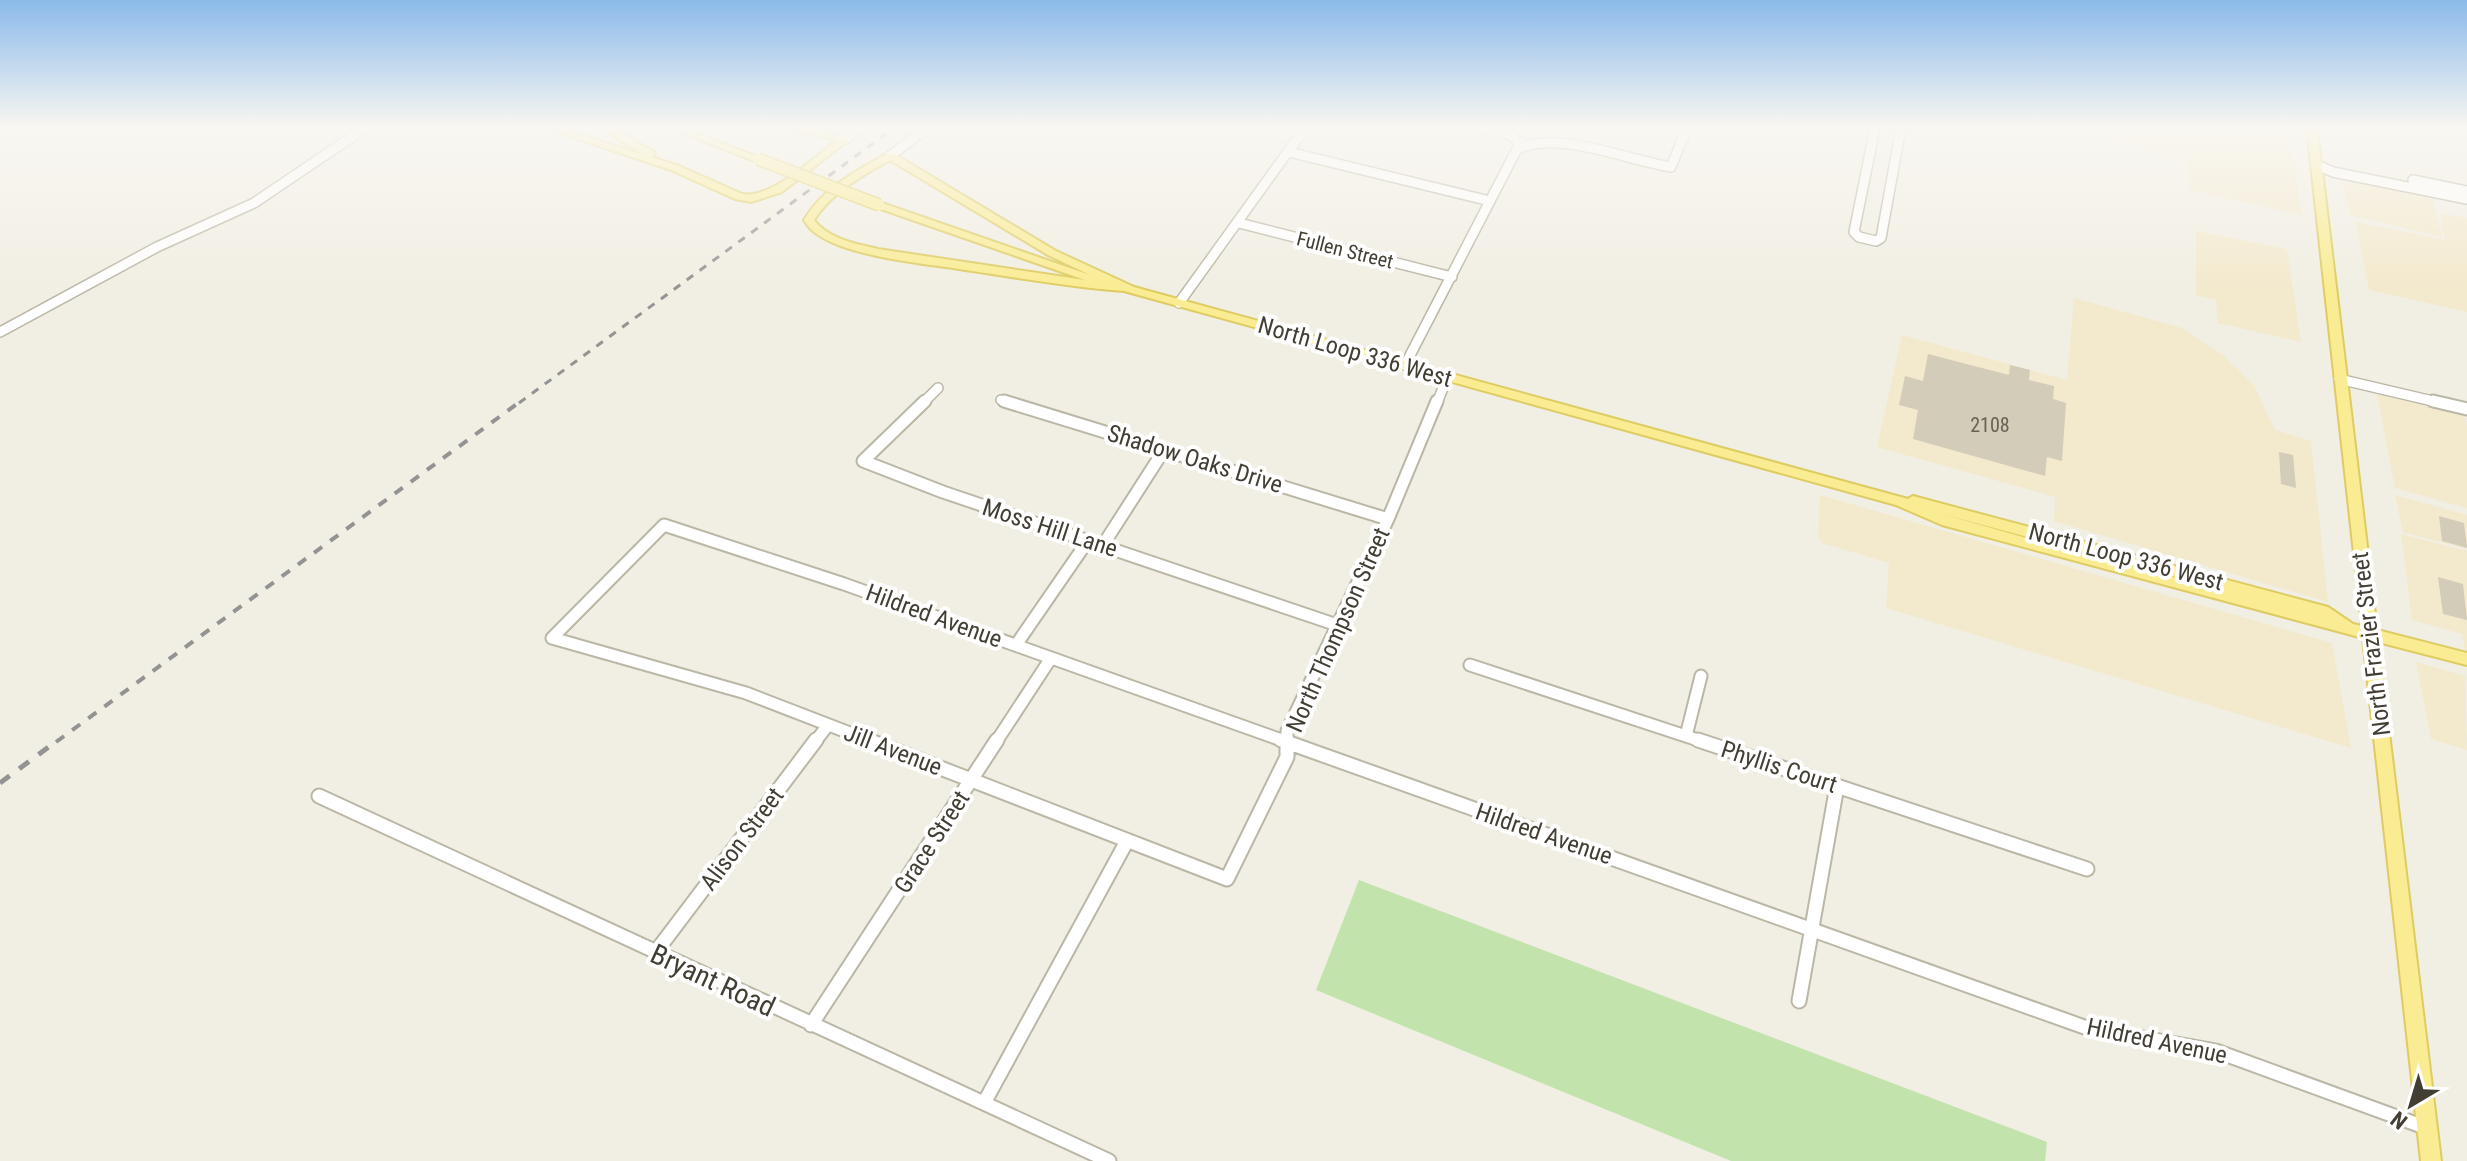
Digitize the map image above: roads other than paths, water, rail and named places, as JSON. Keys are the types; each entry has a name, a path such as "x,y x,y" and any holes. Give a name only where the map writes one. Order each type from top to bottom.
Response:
{"main road":[{"path":"706,182 739,197 757,199 788,182"},
{"name":"North Loop 336 West","path":"820,182 1015,255 1179,303 1900,501 1942,520 2071,556 2330,626 2347,626 2467,659"},
{"path":"847,182 809,220 813,227 831,237 906,257 1071,284 1129,288"},
{"path":"934,182 1052,253 1129,288"},
{"name":"North Frazier Street","path":"2319,182 2431,1161"},
{"name":"North Loop 336 West","path":"1900,501 1921,501 2328,613 2347,626"},
{"path":"1982,531 1998,530 2055,545 2064,540"},
{"path":"2071,556 2120,556"}],"street":[{"path":"0,332 157,247 254,203 285,182"},
{"path":"1179,303 1268,182"},
{"path":"1413,182 1490,201"},
{"path":"1405,365 1500,182"},
{"path":"1864,182 1854,232 1859,237 1876,241 1881,238 1891,182"},
{"path":"2384,182 2467,199"},
{"path":"2422,182 2467,191"},
{"name":"Fullen Street","path":"1239,223 1452,277"},
{"name":"North Thompson Street","path":"1227,879 1287,757 1287,731 1388,519 1447,378"},
{"path":"2339,379 2467,409"},
{"name":"Moss Hill Lane","path":"938,388 863,461 1087,542 1337,625"},
{"name":"Shadow Oaks Drive","path":"1001,400 1388,519"},
{"path":"1103,545 1164,450"},
{"name":"Jill Avenue","path":"664,525 552,638 746,693 1227,879"},
{"name":"Hildred Avenue","path":"664,525 844,584 2087,1028 2121,1038 2185,1044 2216,1051 2427,1128"},
{"path":"1016,645 1087,542"},
{"name":"Grace Street","path":"811,1025 1051,658"},
{"name":"Phyllis Court","path":"1470,665 2087,869"},
{"path":"1686,736 1701,676"},
{"name":"Alison Street","path":"655,953 828,725"},
{"path":"1799,1001 1837,786"},
{"name":"Bryant Road","path":"319,796 1109,1161"},
{"path":"984,1103 1127,841"}],"railway":[{"path":"519,403 820,182"},
{"path":"56,742 521,401"},
{"path":"0,783 58,740"}]}
